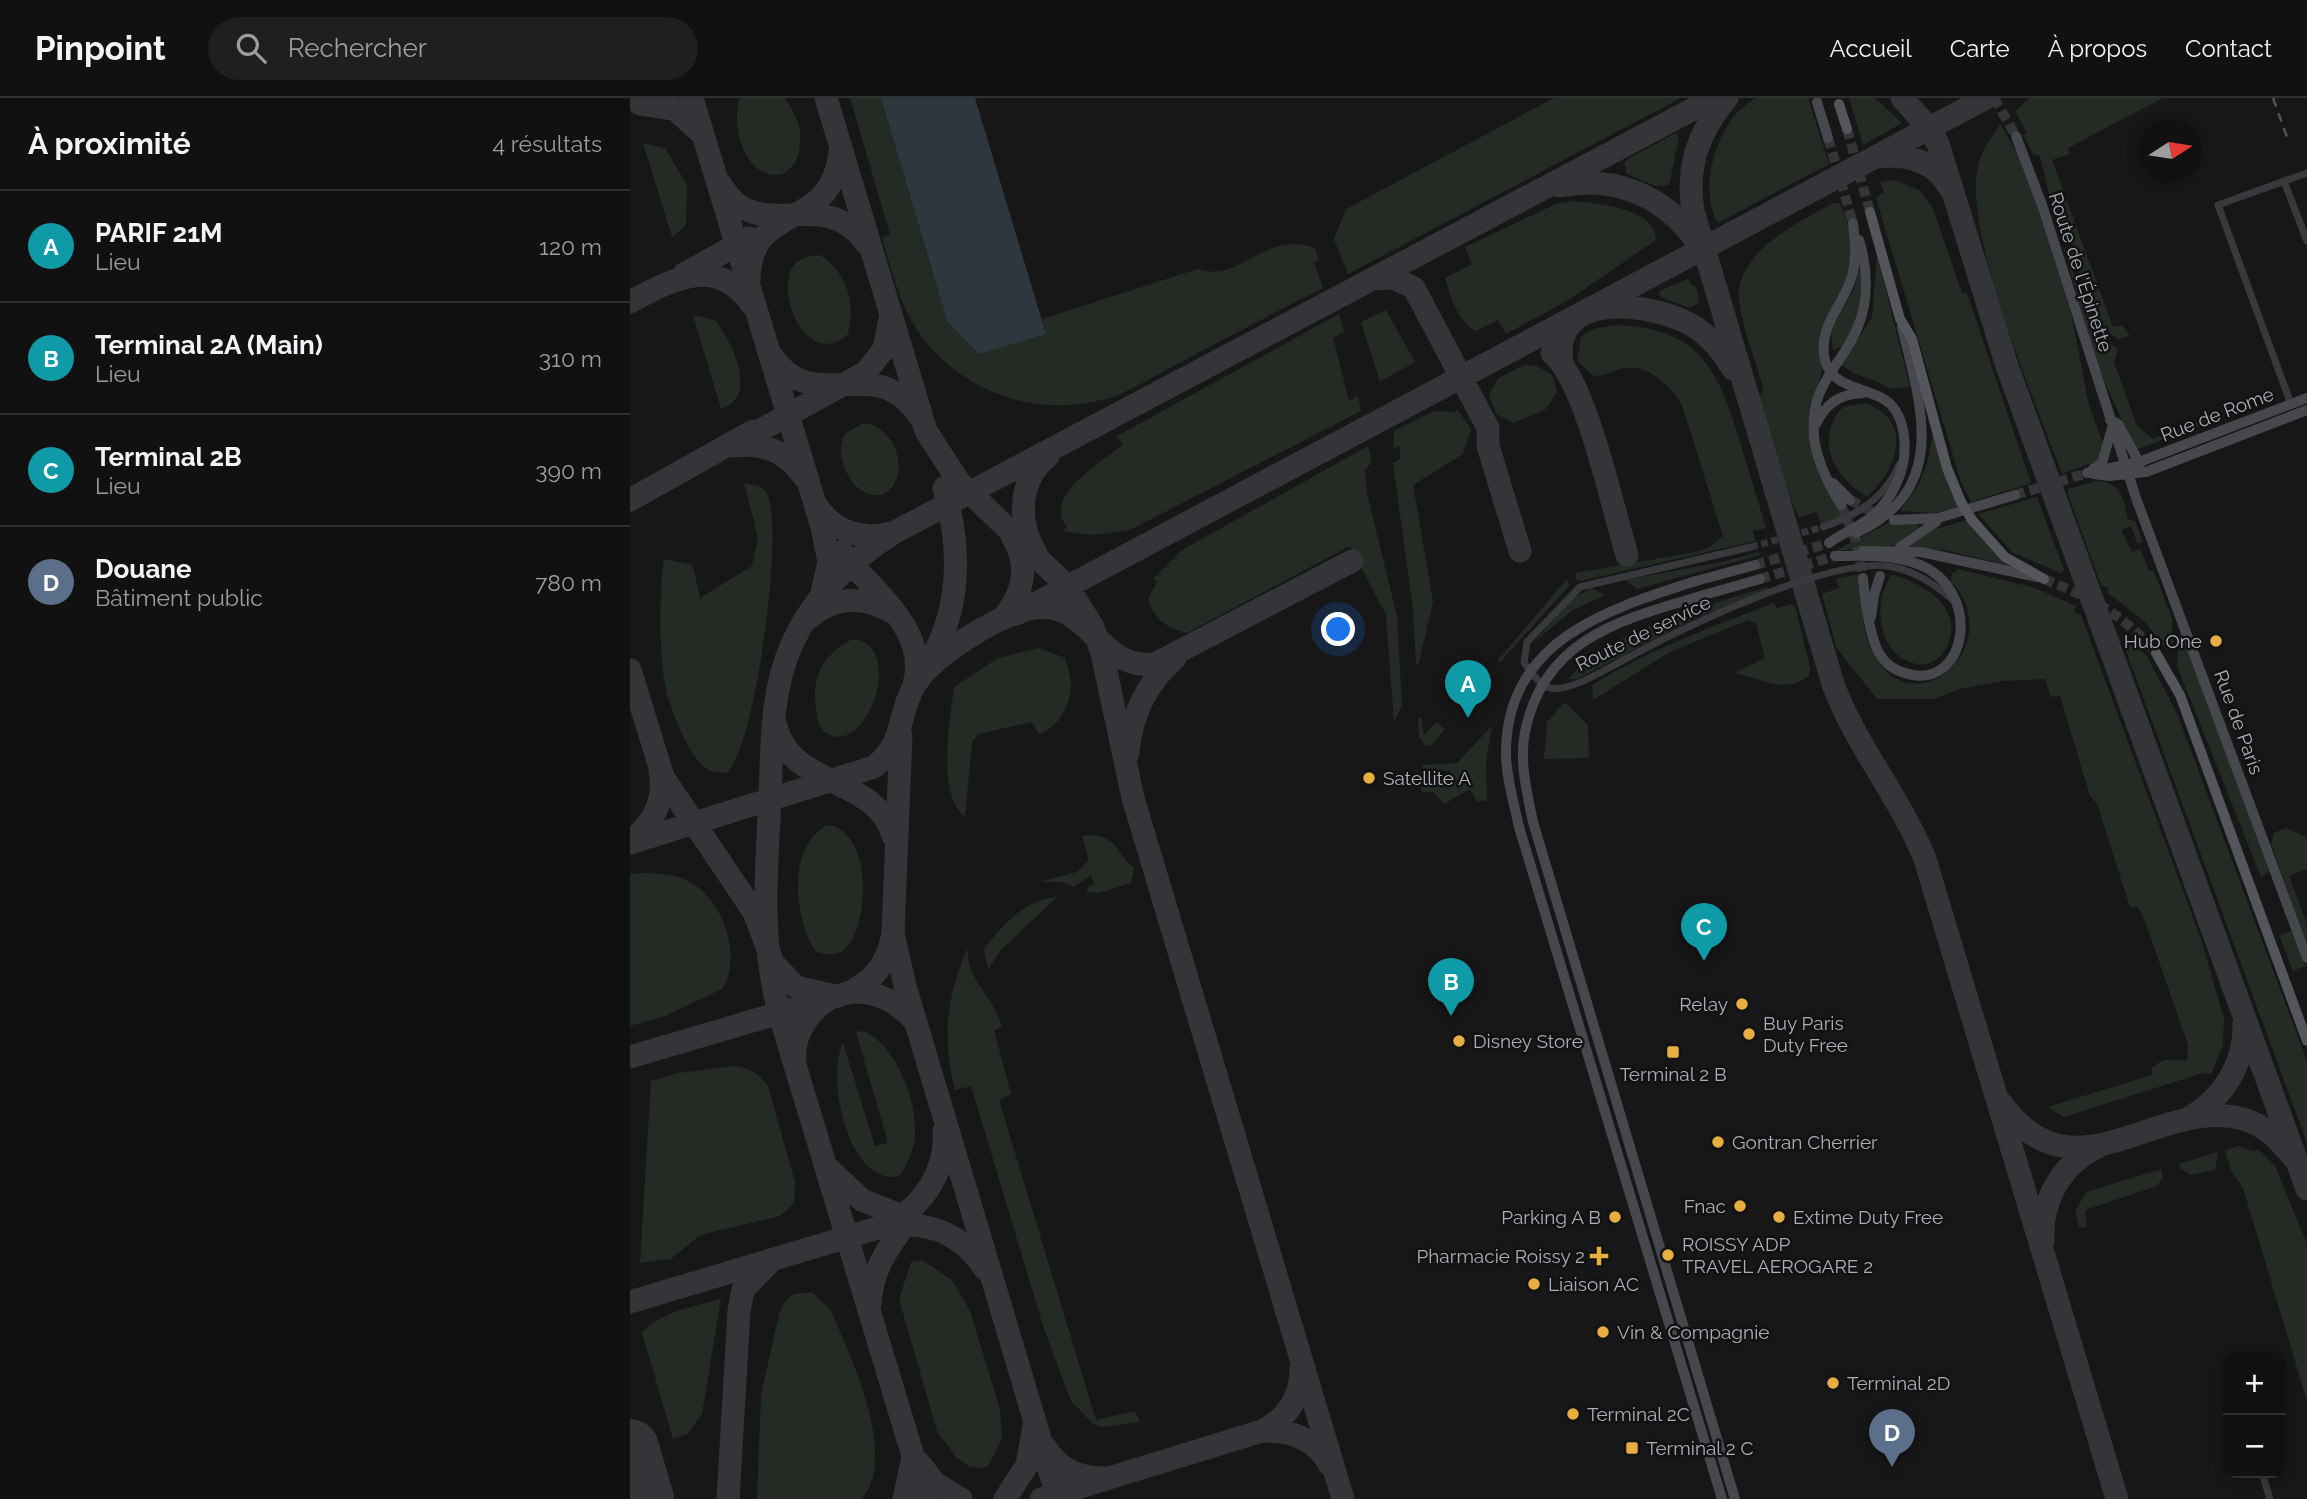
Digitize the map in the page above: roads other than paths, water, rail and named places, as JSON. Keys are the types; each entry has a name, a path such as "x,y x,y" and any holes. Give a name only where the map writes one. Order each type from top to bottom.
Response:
{"main road":[{"path":"1818,102 1828,138"},
{"path":"1839,104 1847,129"},
{"name":"Route de l'Épinette","path":"2016,136 2042,205 2127,470"},
{"path":"1846,503 1824,471 1814,436 1817,401 1830,370 1857,330 1863,309 1866,273 1853,223 1856,245 1852,276 1825,332 1824,357 1830,370 1846,386 1888,401 1899,416 1905,448 1900,474 1882,505 1867,520 1829,543 1871,526 1888,514 1902,499 1914,478 1922,454 1923,423 1900,318 1870,212"},
{"path":"1900,318 1912,339 1947,468 1961,502 1972,520 2005,557 2044,579"},
{"path":"1814,436 1816,424 1830,403 1842,396 1871,393"},
{"name":"Rue de Rome","path":"2127,470 2139,462 2307,398"},
{"name":"Rue de Rome","path":"2127,470 2146,472 2307,410"},
{"path":"2087,473 2102,463 2111,424"},
{"name":"Route de l'Épinette","path":"2111,424 2118,424 2139,462"},
{"path":"2139,462 2146,472"},
{"path":"2087,473 2127,470"},
{"path":"2109,476 2127,470"},
{"name":"Rue de Paris","path":"2127,470 2307,958"},
{"path":"2087,473 2109,476 2125,485 2136,498"},
{"path":"1900,547 1927,526 2015,495"},
{"path":"1894,520 1916,522 1956,514"},
{"path":"1863,578 1876,648 1893,668 1922,675 1948,663 1959,646 1962,628 1958,605 1950,588 1933,572 1917,564 1880,556 1835,556 1878,549 1921,552 2044,579"},
{"path":"1721,1499 1519,827 1506,752 1514,707 1522,687 1544,655 1568,632 1598,615 1631,602 1755,565"},
{"path":"1872,631 1874,595 1880,576"},
{"path":"1735,1499 1533,822 1524,776 1524,733 1535,698 1554,667 1577,644 1638,614 1760,579"},
{"path":"2156,653 2180,695 2307,1041"}],"street":[{"path":"2291,404 2218,205 2307,173"},
{"path":"2284,181 2307,241"},
{"path":"1823,527 1845,520 1875,499 1891,481 1905,448"},
{"name":"Route de service","path":"1751,547 1580,587 1527,642 1524,663 1530,672 1550,688 1562,687 1585,680 1687,625 1778,590 1867,565 1892,567 1915,574 1936,585 1958,605"},
{"path":"2264,1478 2270,1499"}],"tunnel":[{"path":"1994,98 2016,136"},
{"path":"1847,129 1870,212"},
{"path":"1828,138 1853,223"},
{"path":"2015,495 2087,473"},
{"path":"1850,500 1880,516"},
{"path":"1841,505 1856,541 1863,578"},
{"path":"1751,547 1823,527"},
{"path":"1755,565 1829,543"},
{"path":"1760,579 1835,556"},
{"path":"2044,579 2105,608 2144,639 2156,653"}],"railway":[{"path":"2273,98 2288,140"}],"place":[{"name":"Hub One","path":"2216,641"},
{"name":"PARIF 21M","path":"1468,718"},
{"name":"Satellite A","path":"1369,778"},
{"name":"Terminal 2B","path":"1704,961"},
{"name":"Relay","path":"1742,1004"},
{"name":"Terminal 2A (Main)","path":"1451,1016"},
{"name":"Buy Paris Duty Free","path":"1749,1034"},
{"name":"Disney Store","path":"1459,1041"},
{"name":"Terminal 2 B","path":"1673,1052"},
{"name":"Gontran Cherrier","path":"1718,1142"},
{"name":"Fnac","path":"1740,1206"},
{"name":"Parking A B","path":"1615,1217"},
{"name":"Extime Duty Free","path":"1779,1217"},
{"name":"ROISSY ADP TRAVEL AEROGARE 2","path":"1668,1255"},
{"name":"Pharmacie Roissy 2","path":"1599,1256"},
{"name":"Liaison AC","path":"1534,1284"},
{"name":"Vin & Compagnie","path":"1603,1332"},
{"name":"Terminal 2D","path":"1833,1383"},
{"name":"Terminal 2C","path":"1573,1414"},
{"name":"Terminal 2 C","path":"1632,1448"},
{"name":"Douane","path":"1892,1467"}]}
